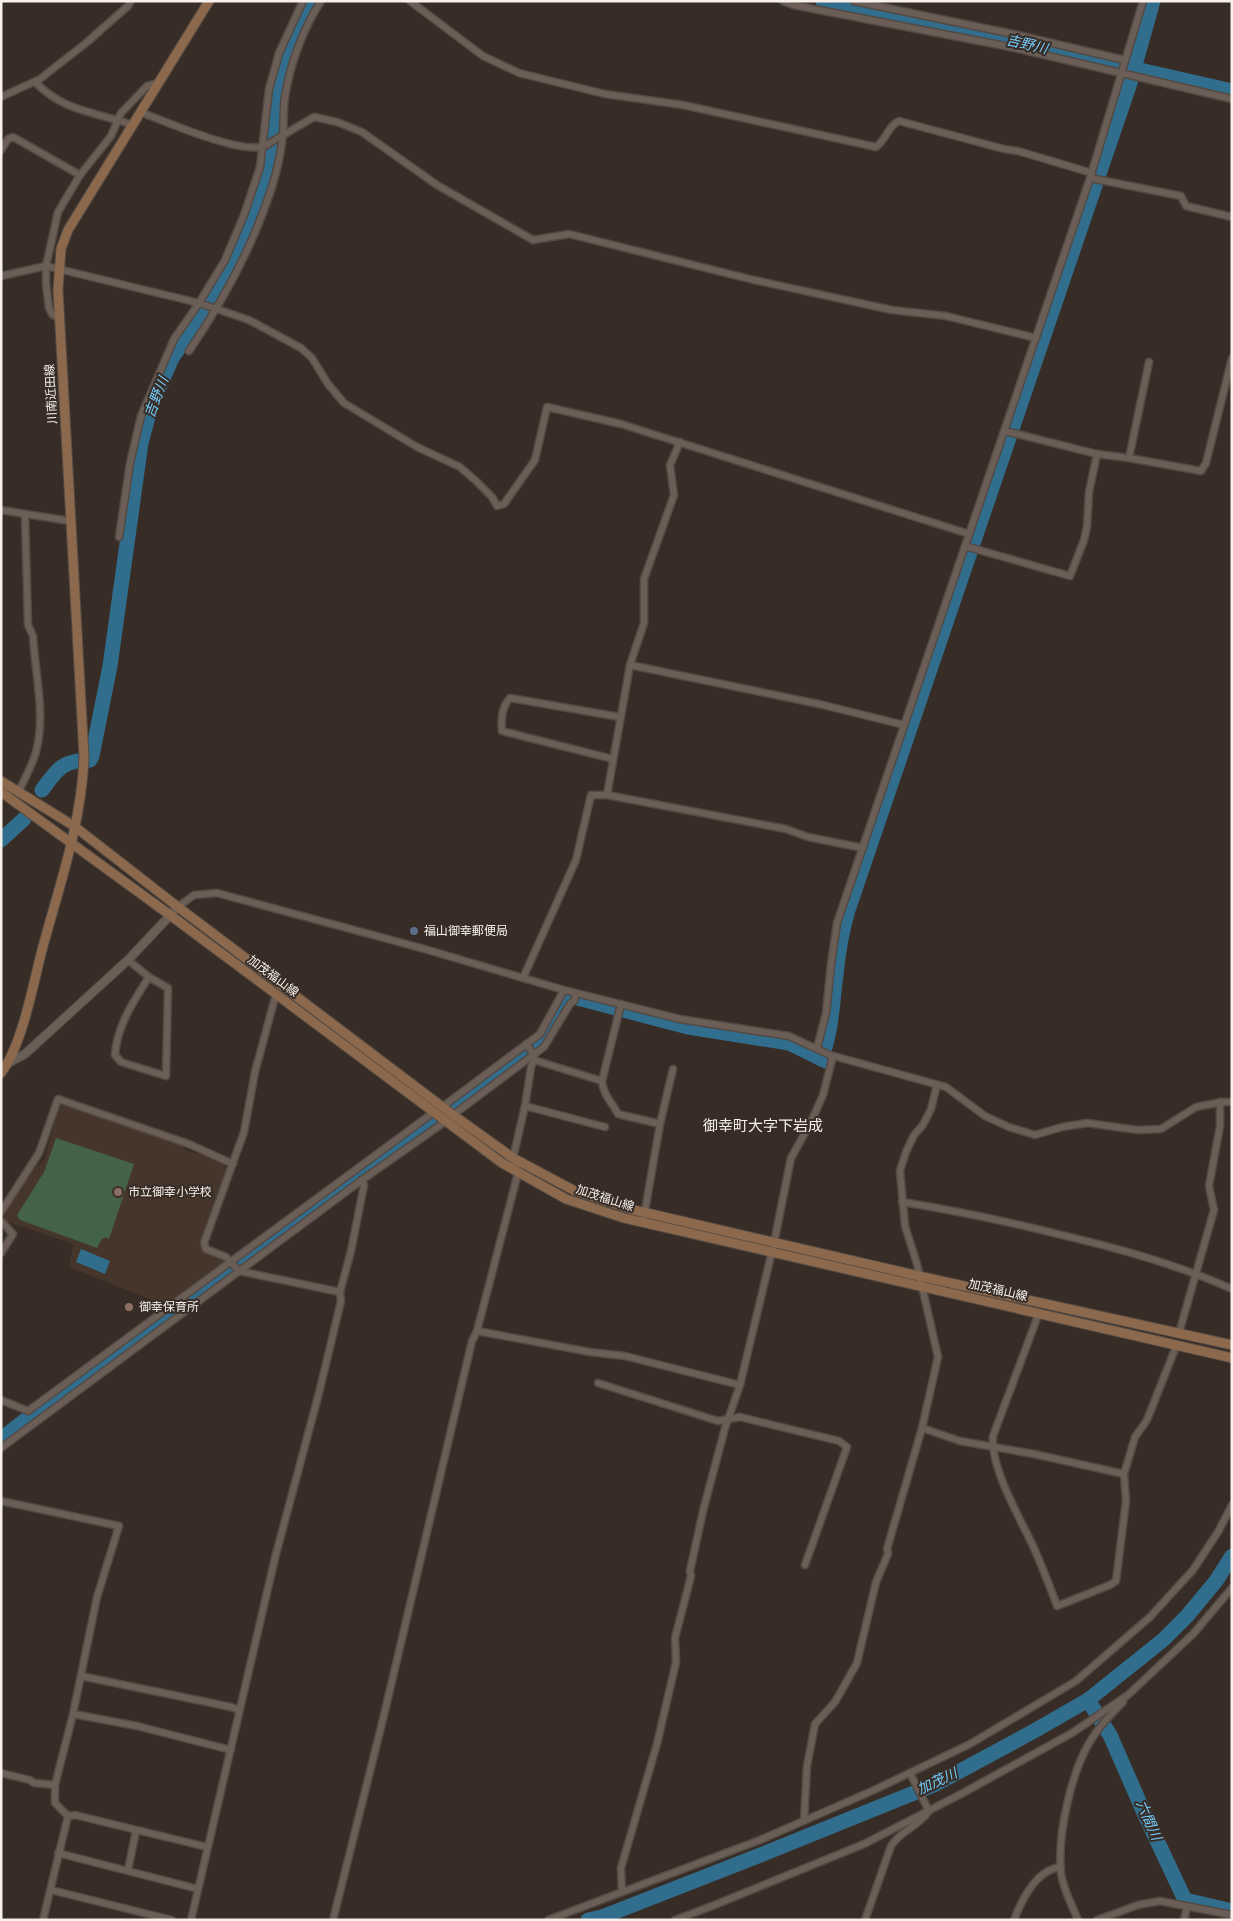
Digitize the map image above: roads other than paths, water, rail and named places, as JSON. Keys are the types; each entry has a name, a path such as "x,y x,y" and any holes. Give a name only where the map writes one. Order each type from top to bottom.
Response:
{"main road":[{"name":"川南近田線","path":"74,826 80,804 84,761 59,318 58,290 61,249 68,230 209,1"},
{"name":"加茂福山線","path":"1,781 74,826 444,1114 502,1163 566,1198 624,1218 644,1218"},
{"name":"加茂福山線","path":"1,792 71,841 276,994 444,1114 513,1158 575,1191 644,1218 1232,1345"},
{"path":"1,1073 10,1062 28,1003 74,826"},
{"name":"加茂福山線","path":"772,1247 921,1286 1232,1358"}],"street":[{"path":"1,96 35,82 86,43 128,6 131,1"},
{"path":"119,536 130,463 141,416 174,339 200,303 225,260 244,216 265,146 269,89 279,53 303,1"},
{"path":"190,350 218,308 247,252 272,186 288,81 295,56 322,1"},
{"path":"410,1 483,56 519,73 605,94 683,106 876,148 898,120 1004,149 1018,151 1094,178 1181,196 1186,206 1232,217"},
{"path":"783,1 793,5 1010,47 1232,99"},
{"path":"854,1 1014,34 1125,62"},
{"path":"622,1892 621,1868 659,1735 676,1662 675,1638 691,1576 690,1572 703,1512 725,1428 740,1385 792,1158 812,1122 822,1094 826,1013 837,923 969,534 1006,432 1036,338 1094,178 1127,74 1125,62 1143,1"},
{"path":"35,82 58,101 68,106 118,119 133,125"},
{"path":"59,318 52,314 49,308 46,284 46,266 58,212 80,175 111,136 121,113 147,86 158,83"},
{"path":"140,112 225,142 255,148 265,146 314,117 337,122 362,132 437,185 533,240 569,234 754,280 892,310 946,316 1036,338"},
{"path":"1,150 8,139 13,137 80,175"},
{"path":"1,276 46,266 59,268 200,303 249,320 302,348 312,358 328,384 344,403 418,447 460,467 492,497 497,506 504,504 535,460 547,407 621,424 969,534"},
{"path":"1006,432 1097,454 1200,471 1206,463 1232,358"},
{"path":"1129,458 1148,362"},
{"path":"607,795 630,665 644,623 644,579 674,494 670,465 680,442"},
{"path":"965,546 1070,576 1087,527 1089,492 1097,454"},
{"path":"1,510 70,521"},
{"path":"19,791 36,751 40,728 33,636 28,625 25,514"},
{"path":"630,665 819,704 904,725"},
{"path":"613,759 502,731 501,721 507,701 510,698 620,717"},
{"path":"523,978 576,860 591,795 607,795 786,829 808,837 863,848"},
{"path":"10,1062 25,1054 128,960 178,907 194,895 217,893 421,948 564,990 576,996 680,1019 789,1036 825,1052 946,1087 985,1116 1009,1127 1035,1135 1062,1127 1087,1123 1138,1130 1161,1129 1196,1107 1220,1102 1232,1102"},
{"path":"128,960 149,977 168,988 166,1076 121,1062 115,1055 116,1041 129,1009 149,977"},
{"path":"333,1920 384,1714 469,1350 477,1331 518,1173 513,1158 526,1106 531,1052 564,990"},
{"path":"276,994 255,1072 244,1132 204,1243 206,1249 226,1257 238,1270 340,1292"},
{"path":"1,1400 28,1411 231,1262 531,1052 544,1047 576,996"},
{"path":"620,1007 602,1081 603,1092 613,1104 618,1114 660,1124"},
{"path":"1,1448 238,1270 362,1180 444,1114 531,1052"},
{"path":"531,1052 602,1081"},
{"path":"644,1218 660,1124 673,1069"},
{"path":"804,1821 807,1766 815,1724 836,1702 857,1663 876,1582 888,1554 887,1549 922,1428 938,1357 905,1226 900,1170 914,1135 924,1125 931,1109 937,1085"},
{"path":"1,1212 39,1152 58,1099 189,1144 233,1164"},
{"path":"1179,1333 1214,1210 1209,1186 1220,1126 1220,1102"},
{"path":"526,1106 605,1127"},
{"path":"191,1920 275,1558 319,1393 340,1301 340,1292 351,1251 364,1185 362,1180"},
{"path":"902,1202 999,1219 1123,1250 1196,1272 1232,1289"},
{"path":"1,1220 13,1234 1,1253"},
{"path":"1039,1313 993,1436 992,1447 996,1466 1057,1606 1116,1581 1126,1501 1124,1474 1135,1437 1147,1420 1177,1344"},
{"path":"477,1331 590,1352 625,1356 740,1385"},
{"path":"598,1383 718,1421 740,1417 838,1441 848,1446 805,1565"},
{"path":"922,1428 960,1441 1034,1454 1124,1474"},
{"path":"1,1501 120,1526 97,1597 73,1714 55,1785 55,1803 68,1816"},
{"path":"548,1920 760,1840 804,1821 970,1744 1076,1681 1150,1617 1193,1570 1218,1532 1232,1505"},
{"path":"1078,1920 1063,1881 1061,1867 1062,1833 1067,1802 1080,1763 1094,1735 1128,1695 1193,1634 1232,1588"},
{"path":"81,1676 239,1710"},
{"path":"675,1920 864,1844 1072,1733 1128,1695"},
{"path":"73,1714 137,1726 230,1750"},
{"path":"1,1773 30,1780 34,1783 55,1785"},
{"path":"910,1773 929,1811"},
{"path":"865,1920 894,1840 921,1821 929,1811"},
{"path":"68,1816 75,1815 207,1847"},
{"path":"43,1920 68,1816"},
{"path":"128,1870 136,1831"},
{"path":"58,1853 198,1889"},
{"path":"1014,1920 1025,1896 1045,1872 1061,1867"},
{"path":"51,1890 172,1920"},
{"path":"1097,1920 1138,1905 1160,1901 1232,1915"},
{"path":"1184,1920 1187,1907"}],"water":[{"path":"81,1249 110,1261 105,1274 76,1262"}],"waterway":[{"name":"吉野川","path":"42,790 56,772 66,764 90,760 92,756 110,666 141,443 151,406 172,358 214,297 231,268 255,209 269,169 273,150 276,97 282,74 312,1"},
{"name":"吉野川","path":"823,1 907,17 1232,91"},
{"path":"821,1059 830,1028 839,950 848,910 1130,83 1153,1"},
{"name":"吉野川","path":"1,840 24,819"},
{"path":"1,1439 199,1290 535,1048 541,1042 565,1000 570,996 688,1027 789,1043 828,1062"},
{"name":"加茂川","path":"588,1920 602,1917 936,1784 1034,1731 1088,1700 1163,1640 1187,1616 1216,1581 1232,1556"},
{"name":"六間川","path":"1088,1700 1110,1735 1185,1900 1232,1911"}],"place":[{"name":"福山御幸郵便局","path":"414,931"},
{"name":"市立御幸小学校","path":"118,1192"},
{"name":"御幸保育所","path":"129,1307"}],"district":[{"name":"御幸町大字下岩成","path":"763,1126"}]}
